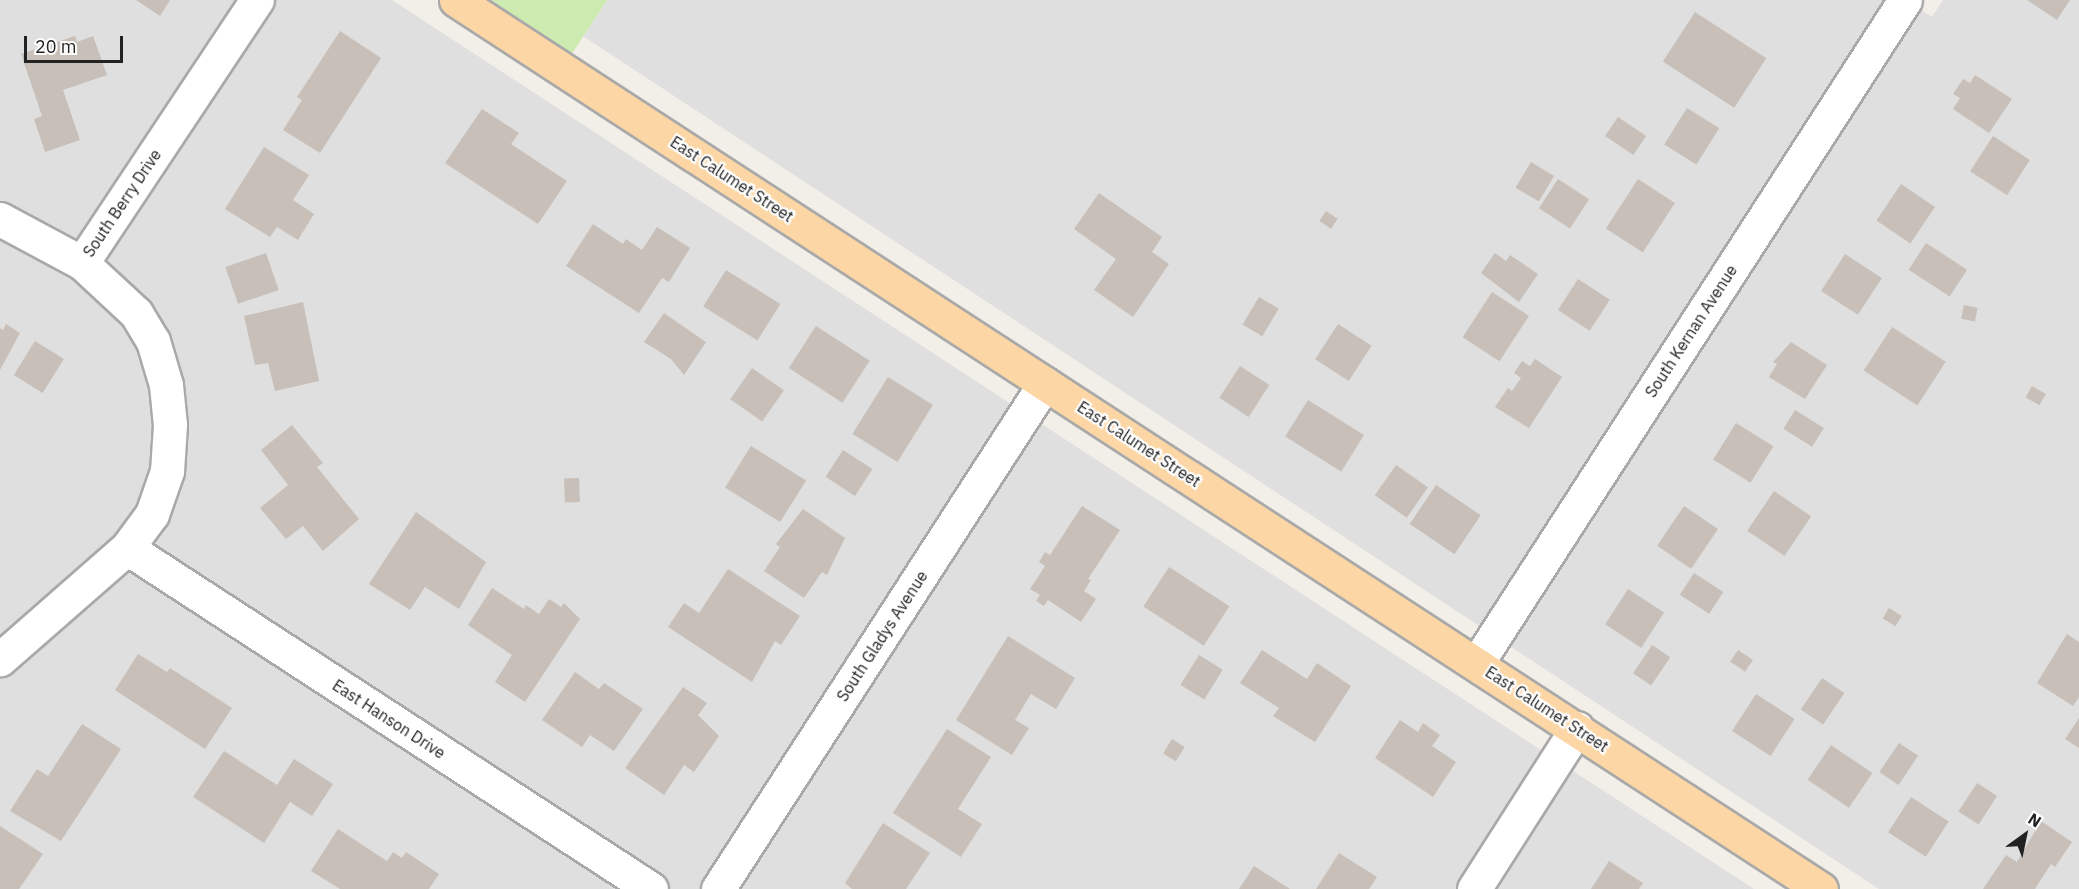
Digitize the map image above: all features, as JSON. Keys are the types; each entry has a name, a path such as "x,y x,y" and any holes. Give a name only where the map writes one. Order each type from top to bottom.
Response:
{"main road":[{"name":"East Calumet Street","path":"456,0 1821,889"}],"street":[{"name":"South Berry Drive","path":"0,659 127,548 152,514 167,471 170,425 166,386 153,341 136,313 82,263 256,0"},
{"name":"South Kernan Avenue","path":"1477,663 1905,0"},
{"path":"0,219 82,263"},
{"name":"South Gladys Avenue","path":"718,889 1045,382"},
{"name":"East Hanson Drive","path":"127,548 651,889"},
{"path":"1473,889 1577,729"}],"shaded area":[{"path":"0,0 392,0 1754,889 0,889"},
{"path":"607,0 1906,0 1932,17 1943,0 2079,0 2079,889 1879,889 583,36"}],"green space":[{"path":"456,0 607,0 562,69"}],"building":[{"path":"136,0 170,0 160,16"},
{"path":"2027,0 2070,0 2057,20"},
{"path":"1695,12 1766,58 1734,108 1663,61"},
{"path":"340,31 381,58 320,153 283,130 302,100 297,97"},
{"path":"75,36 77,42 93,36 107,75 63,90 80,140 45,152 34,119 42,116 21,54"},
{"path":"1975,75 2012,99 1989,133 1953,109 1960,98 1953,94 1963,79 1970,83"},
{"path":"1687,108 1719,128 1696,165 1664,144"},
{"path":"482,109 519,133 511,144 567,181 538,224 445,163"},
{"path":"1618,117 1646,136 1633,155 1605,136"},
{"path":"1993,136 2030,160 2007,195 1970,171"},
{"path":"264,147 309,175 293,200 314,214 298,240 277,227 270,237 225,209"},
{"path":"1531,162 1554,176 1539,202 1516,188"},
{"path":"1558,179 1589,199 1570,229 1539,208"},
{"path":"1638,179 1675,203 1643,252 1606,228"},
{"path":"1901,184 1935,207 1910,243 1876,220"},
{"path":"1099,193 1162,237 1152,252 1169,264 1133,317 1094,290 1116,259 1074,229"},
{"path":"1326,211 1338,219 1331,229 1319,221"},
{"path":"593,224 623,244 626,239 642,250 657,227 690,248 669,282 662,278 639,313 566,266"},
{"path":"1926,243 1967,270 1950,297 1909,270"},
{"path":"266,253 279,290 238,304 225,267"},
{"path":"1495,253 1506,261 1510,255 1538,274 1519,302 1481,273"},
{"path":"1845,254 1882,278 1858,315 1821,291"},
{"path":"726,270 780,304 757,340 703,306"},
{"path":"1578,279 1610,300 1590,331 1558,310"},
{"path":"1492,292 1529,316 1499,361 1463,337"},
{"path":"1259,297 1279,309 1262,336 1243,324"},
{"path":"303,302 319,381 275,391 268,363 255,365 244,316"},
{"path":"1964,305 1978,308 1975,322 1961,319"},
{"path":"664,313 706,342 684,375 671,359 644,342"},
{"path":"6,324 20,333 0,370 0,328 3,330"},
{"path":"1338,324 1372,346 1349,381 1315,359"},
{"path":"816,326 870,361 842,403 789,368"},
{"path":"1892,327 1946,362 1917,405 1864,371"},
{"path":"35,341 64,359 43,393 14,375"},
{"path":"1791,342 1827,365 1805,399 1769,377 1777,364 1773,362"},
{"path":"1535,359 1562,377 1529,428 1495,407 1508,388 1512,391 1521,378 1514,373 1522,361 1530,366"},
{"path":"1240,366 1269,385 1249,417 1219,398"},
{"path":"752,368 784,390 762,421 730,399"},
{"path":"888,377 933,405 897,462 852,434"},
{"path":"2032,386 2046,394 2039,405 2026,397"},
{"path":"1308,400 1364,435 1341,471 1285,436"},
{"path":"1795,410 1824,428 1812,447 1783,429"},
{"path":"1736,423 1773,446 1751,483 1713,459"},
{"path":"292,425 323,463 317,467 359,519 323,551 303,526 286,539 260,508 288,485 261,450"},
{"path":"751,446 806,480 780,522 725,488"},
{"path":"843,450 872,469 855,496 826,477"},
{"path":"1396,465 1428,487 1407,518 1375,495"},
{"path":"579,478 580,502 565,503 564,479"},
{"path":"1436,485 1481,515 1454,554 1410,524"},
{"path":"1774,491 1811,516 1784,556 1747,531"},
{"path":"1082,506 1120,530 1088,579 1091,580 1084,591 1096,599 1081,622 1048,600 1044,606 1036,601 1040,595 1030,589 1045,566 1039,562 1045,552 1050,555"},
{"path":"1684,506 1718,529 1691,569 1657,546"},
{"path":"803,509 845,538 827,575 822,572 804,598 764,571 780,547 776,544"},
{"path":"416,512 486,562 459,609 425,587 410,610 369,584"},
{"path":"1169,567 1229,606 1204,646 1143,606"},
{"path":"728,569 800,616 781,645 775,641 752,682 668,627 684,603 699,613"},
{"path":"1694,573 1723,592 1709,614 1680,595"},
{"path":"492,588 524,609 526,605 539,614 549,599 561,607 564,603 580,619 525,702 495,682 512,655 468,625"},
{"path":"1628,589 1664,612 1641,648 1605,624"},
{"path":"1889,608 1902,616 1895,626 1883,618"},
{"path":"2067,634 2079,642 2079,697 2073,706 2037,683"},
{"path":"1008,636 1075,678 1056,709 1031,694 1015,720 1029,728 1012,755 956,720"},
{"path":"1652,645 1670,657 1651,685 1633,673"},
{"path":"1262,650 1307,679 1317,663 1351,686 1315,742 1273,716 1279,708 1240,683"},
{"path":"1738,650 1753,660 1745,672 1730,662"},
{"path":"138,654 167,672 170,668 232,708 205,749 115,690"},
{"path":"1199,655 1223,670 1204,700 1180,685"},
{"path":"575,672 599,689 604,683 643,709 614,751 590,735 582,747 542,720"},
{"path":"1822,678 1844,693 1823,725 1801,710"},
{"path":"683,687 707,703 698,715 719,736 694,772 684,765 664,795 625,768"},
{"path":"1756,694 1795,719 1771,756 1732,731"},
{"path":"2079,718 2079,748 2065,739"},
{"path":"1400,720 1418,732 1423,723 1440,735 1432,746 1456,762 1433,797 1375,758"},
{"path":"82,724 121,749 61,841 10,811 37,769 48,776"},
{"path":"947,729 991,757 958,809 982,824 961,857 893,813"},
{"path":"1172,739 1185,747 1176,761 1163,753"},
{"path":"1899,743 1918,756 1898,785 1879,772"},
{"path":"1831,745 1872,773 1849,808 1808,780"},
{"path":"224,751 277,785 294,759 333,784 312,816 290,802 264,843 193,797"},
{"path":"1977,783 1997,796 1979,825 1958,812"},
{"path":"1911,797 1949,822 1926,857 1888,832"},
{"path":"2041,821 2072,842 2055,867 2051,864 2035,889 1983,889 2006,855 2017,862"},
{"path":"883,823 930,853 906,889 852,889 845,883"},
{"path":"0,826 43,854 19,889 0,889"},
{"path":"338,829 387,861 393,852 402,858 406,852 439,874 429,889 340,889 311,871"},
{"path":"1339,853 1377,877 1369,889 1316,889"},
{"path":"1609,861 1643,883 1639,889 1591,889"},
{"path":"1254,866 1290,889 1239,889"}]}
